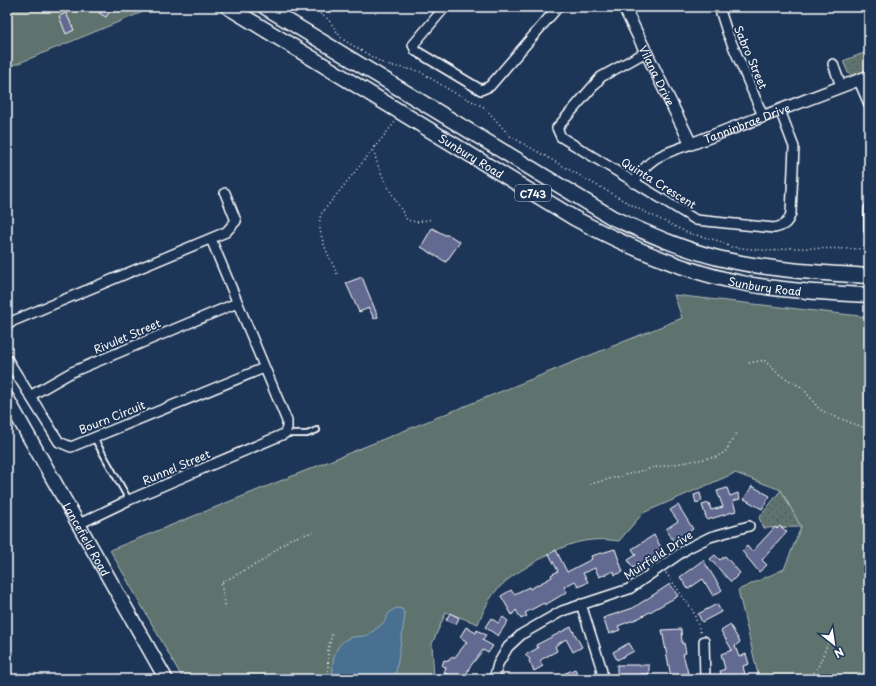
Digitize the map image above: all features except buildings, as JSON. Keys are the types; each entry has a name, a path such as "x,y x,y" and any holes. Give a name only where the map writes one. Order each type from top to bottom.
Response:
{"main road":[{"name":"Sunbury Road","path":"228,7 574,218 613,239 657,258 696,271 746,284 788,290 869,296"},
{"name":"Sunbury Road","path":"265,7 613,218 654,236 719,258 806,272 869,276"},
{"name":"Lancefield Road","path":"7,398 166,679"}],"street":[{"path":"445,7 413,45 416,51 481,90 490,86 558,7"},
{"name":"Vilana Drive","path":"624,7 691,144"},
{"name":"Sabro Street","path":"719,7 727,32 763,116"},
{"name":"Quinta Crescent","path":"646,52 601,77 557,128 561,137 696,220 774,228 784,226 789,220 791,213 795,158 793,142 780,110"},
{"path":"833,64 842,86"},
{"path":"864,78 869,104"},
{"name":"Tanninbrae Drive","path":"634,183 642,170 651,160 864,78"},
{"path":"7,326 13,320 226,232 236,221 226,193"},
{"path":"869,209 869,230"},
{"path":"211,239 287,421 288,428 284,434"},
{"name":"Rivulet Street","path":"30,396 72,372 237,303"},
{"name":"Bourn Circuit","path":"7,359 59,442 71,447 264,368"},
{"name":"Runnel Street","path":"79,524 129,500 284,434"},
{"name":"Muirfield Drive","path":"494,679 498,664 508,647 522,634 562,611 629,589 688,548 710,537 749,526"},
{"path":"580,604 601,667 603,679"},
{"path":"704,641 705,679"}],"lane":[{"name":"Runnel Street","path":"284,434 307,434 317,430"},
{"path":"94,438 129,500"}],"path":[{"path":"310,7 328,19 342,39 386,65 418,71 453,92 484,108 510,136 637,208 688,233 719,241 731,247 773,251 789,248 869,249"},
{"path":"337,274 319,230 318,221 321,214 402,113"},
{"path":"374,146 374,154 381,171 407,220 416,222 432,219"},
{"path":"749,363 764,360 780,375 802,388 819,409 865,428"},
{"path":"590,484 659,466 716,457 725,452 737,433"},
{"path":"226,609 221,583 262,561 290,539 316,531"},
{"path":"662,567 693,611 704,641"},
{"path":"328,679 327,664 332,634"},
{"path":"809,679 818,667 831,636"}],"green space":[{"path":"7,7 155,7 7,68"},
{"path":"869,51 869,70 853,76 848,73 843,61"},
{"path":"674,295 869,317 869,679 759,679 738,590 784,569 801,527 781,490 735,473 643,513 619,541 584,541 564,547 543,557 513,576 494,593 478,624 446,612 432,644 434,679 183,679 110,550 682,318"},
{"path":"781,490 801,527 764,528 759,518"}],"water":[{"path":"393,609 402,609 405,615 395,679 333,679 333,661 340,645 349,638 368,635 383,623"}]}
